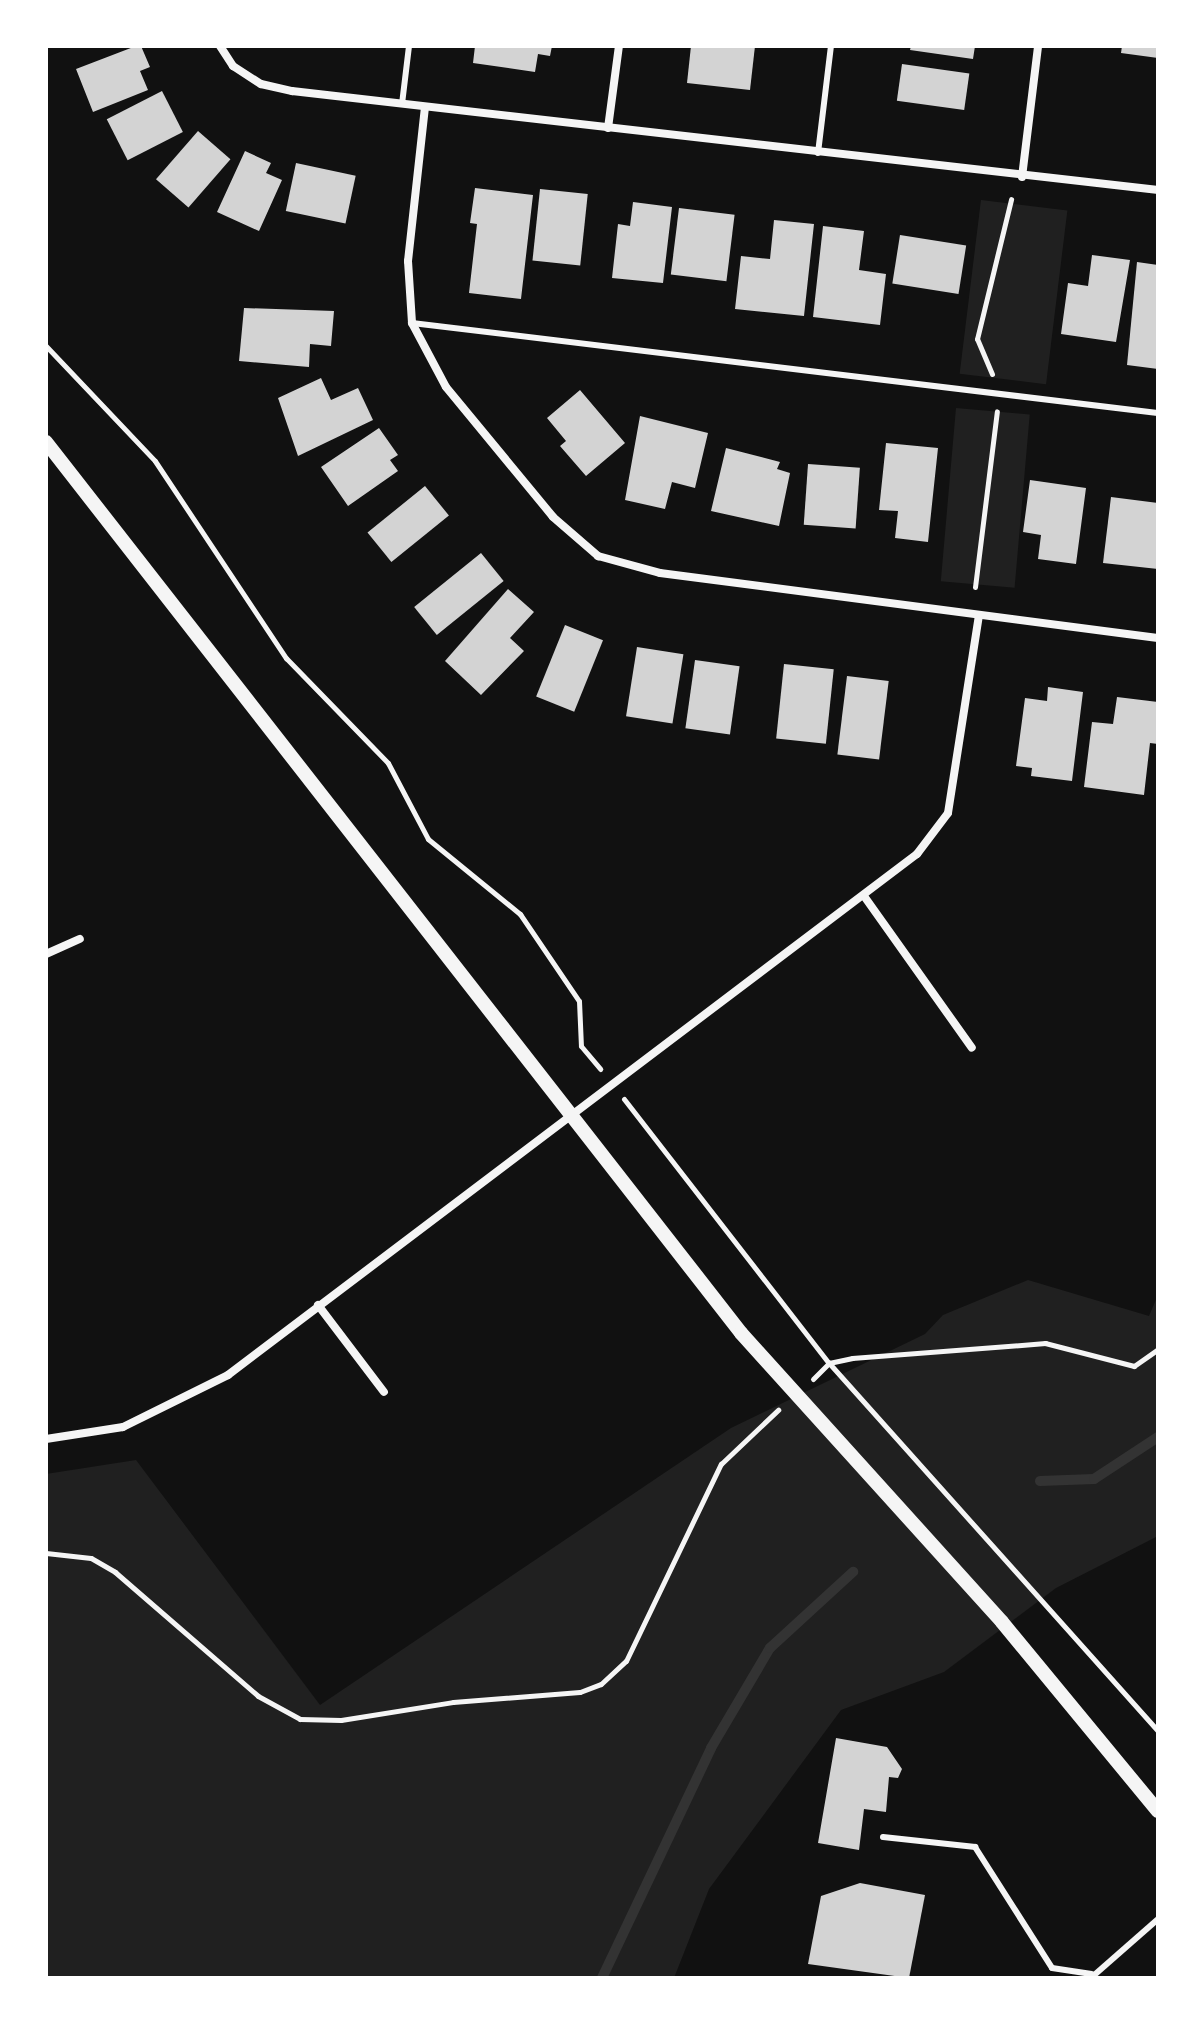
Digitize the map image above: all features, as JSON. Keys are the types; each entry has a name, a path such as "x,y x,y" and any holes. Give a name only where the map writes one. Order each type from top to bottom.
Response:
{"street":[{"path":"220,46 233,66 261,84 425,107 1158,190"},
{"path":"608,128 619,46"},
{"path":"1022,177 1038,46"},
{"path":"425,107 408,261 412,323 446,387 553,517 598,556 660,573 1158,638"},
{"path":"46,442 571,1115 796,1397 1002,1622 1158,1811"},
{"path":"46,1439 123,1427 177,1404 228,1375 917,854 948,813 979,616"},
{"path":"864,896 972,1048"},
{"path":"46,954 80,939"},
{"path":"318,1305 384,1392"}],"lane":[{"path":"402,104 409,46"},
{"path":"818,153 831,46"},
{"path":"412,323 1158,413"},
{"path":"883,1837 975,1847 1052,1968 1092,1976 1158,1919"}],"path":[{"path":"46,346 155,461 286,658 388,763 428,839 520,914 579,1001 581,1046"},
{"path":"636,1115 829,1363 1158,1731"},
{"path":"46,1553 91,1558 115,1572 258,1696 300,1719 341,1720 453,1702 580,1692 601,1684 626,1661 721,1464 761,1423 796,1397 829,1363 1045,1343 1134,1366 1158,1349"}],"shaded area":[{"path":"981,200 1067,211 1046,384 960,374"},
{"path":"956,408 1030,414 1015,588 941,581"},
{"path":"1028,1280 1149,1316 1158,1295 1158,1536 1056,1588 944,1672 841,1710 709,1889 674,1978 46,1978 46,1474 136,1460 320,1705 731,1428 925,1334 943,1315"}],"building":[{"path":"141,46 150,67 140,71 148,90 93,112 76,69"},
{"path":"475,46 552,46 550,56 538,54 535,72 473,63"},
{"path":"691,46 755,46 750,90 687,83"},
{"path":"911,46 975,46 973,59 910,50"},
{"path":"1122,46 1158,46 1158,58 1121,53"},
{"path":"902,64 969,73 964,110 897,101"},
{"path":"162,91 183,132 128,160 107,119"},
{"path":"198,131 230,159 188,208 156,179"},
{"path":"245,151 271,163 266,173 282,180 259,231 217,212"},
{"path":"296,163 356,176 345,224 286,211"},
{"path":"475,188 533,195 521,299 469,293 477,224 470,223"},
{"path":"540,189 588,194 580,266 532,261"},
{"path":"633,202 672,207 663,283 612,278 618,224 630,226"},
{"path":"679,208 735,215 726,281 671,275"},
{"path":"774,220 814,224 804,316 735,309 741,256 770,259"},
{"path":"823,226 864,231 859,270 886,274 880,325 813,317"},
{"path":"900,235 966,245 959,294 892,283"},
{"path":"1092,255 1130,260 1116,342 1061,334 1068,283 1088,286"},
{"path":"1137,262 1158,265 1158,369 1127,365"},
{"path":"244,308 334,311 331,346 310,344 309,367 239,361"},
{"path":"321,378 331,400 358,388 373,420 298,456 278,398"},
{"path":"580,390 625,443 586,476 560,446 566,441 547,418"},
{"path":"640,416 708,433 695,488 672,482 665,509 625,500"},
{"path":"379,428 398,455 390,460 398,471 348,506 321,467"},
{"path":"886,443 938,448 928,542 895,538 898,511 879,510"},
{"path":"726,448 780,462 777,469 790,473 779,526 711,511"},
{"path":"808,464 860,468 856,528 804,525"},
{"path":"1030,480 1086,488 1076,564 1038,559 1041,535 1023,532"},
{"path":"425,486 449,516 391,562 367,533"},
{"path":"1111,497 1158,503 1158,569 1103,563"},
{"path":"481,553 504,581 437,635 414,607"},
{"path":"508,589 534,612 510,638 524,651 481,695 445,661"},
{"path":"565,625 603,640 574,712 536,696"},
{"path":"637,647 683,654 672,723 626,716"},
{"path":"695,660 740,666 730,735 685,728"},
{"path":"784,664 834,669 826,744 776,739"},
{"path":"847,676 889,681 879,760 837,754"},
{"path":"1048,687 1083,692 1072,781 1031,776 1032,768 1016,766 1025,698 1047,701"},
{"path":"1117,697 1158,702 1158,744 1150,743 1144,795 1084,787 1092,722 1113,724"},
{"path":"836,1738 887,1747 902,1769 898,1778 889,1777 886,1812 864,1809 859,1850 818,1843"},
{"path":"860,1883 925,1895 909,1978 808,1964 821,1896"}],"waterway":[{"path":"1040,1481 1094,1479 1158,1437"},
{"path":"602,1978 711,1748 770,1648 853,1572"}]}
